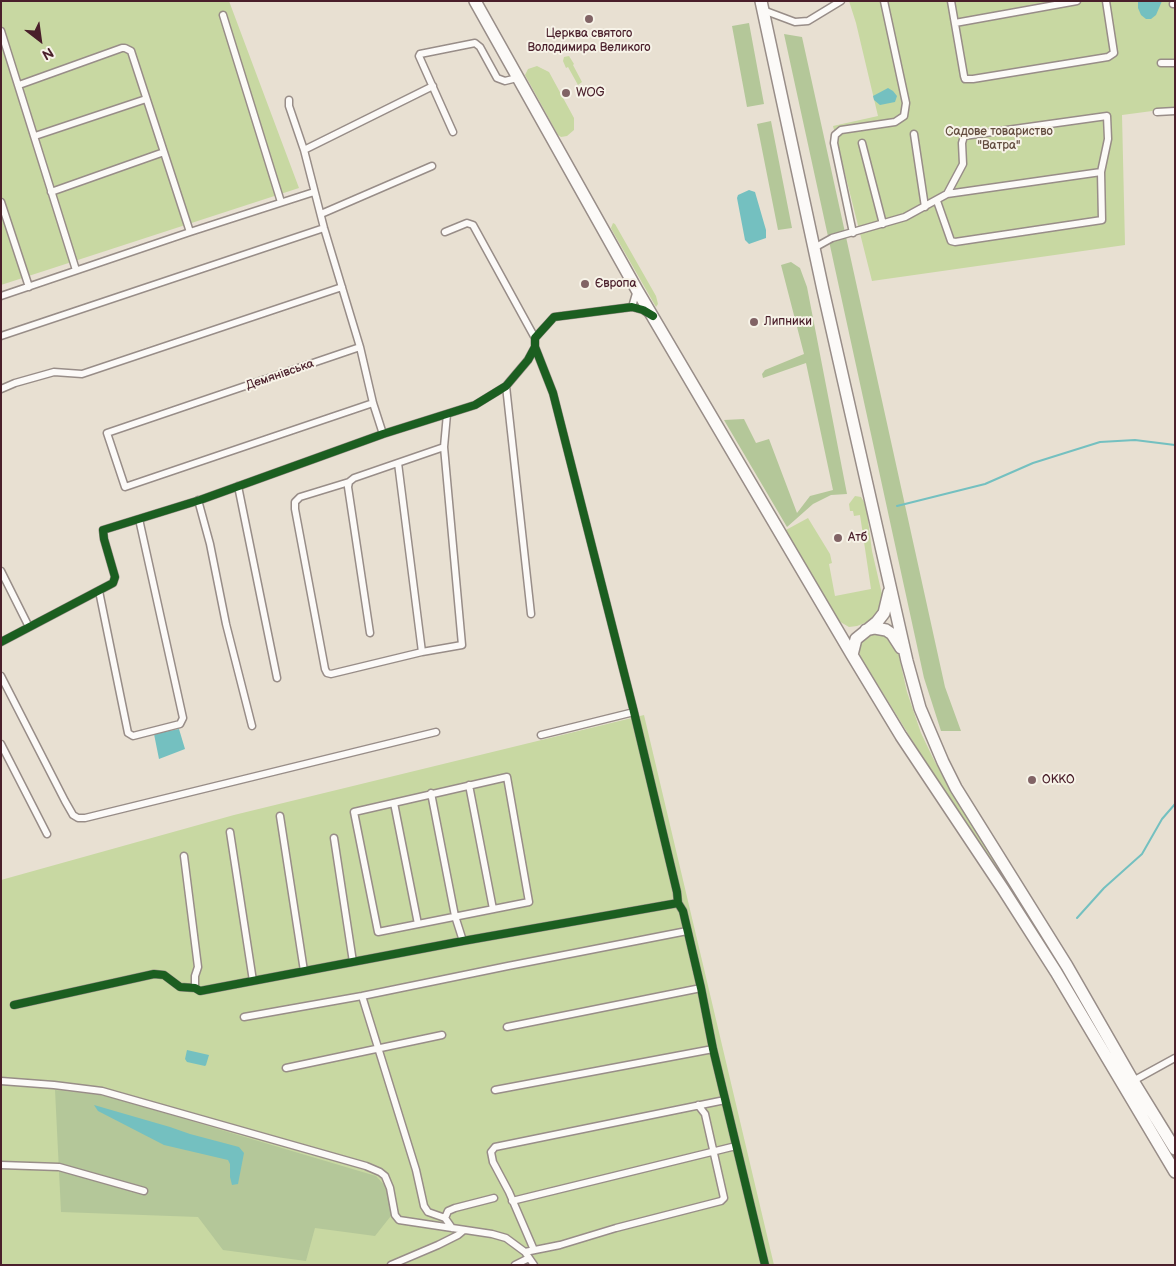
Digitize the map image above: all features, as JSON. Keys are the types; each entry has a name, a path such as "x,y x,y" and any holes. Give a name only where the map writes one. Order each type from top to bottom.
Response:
{"highway":[{"path":"475,1 637,290 906,743 1110,1052 1133,1081 1175,1149"},
{"path":"762,6 814,248 907,661 920,708 942,762 956,788 1066,966 1175,1172"},
{"path":"852,654 856,639 876,622 884,612 890,585"},
{"path":"866,630 880,628 892,634 898,641 907,661"}],"street":[{"path":"762,6 795,22 808,21 841,1"},
{"path":"853,233 834,143 835,135 841,130 895,122 904,116 906,103 884,1"},
{"path":"951,1 965,79 1108,58 1114,53 1106,1"},
{"path":"955,23 1077,1"},
{"path":"224,15 281,202"},
{"path":"1,31 76,270"},
{"path":"453,132 419,56 420,54 475,43 480,47 497,78 505,80 517,78"},
{"path":"19,85 125,48 131,50 190,232"},
{"path":"1162,63 1175,63"},
{"path":"304,150 433,86"},
{"path":"35,136 146,99"},
{"path":"289,100 289,106 304,150 324,228 360,347 373,403 383,434"},
{"path":"1157,112 1175,111"},
{"path":"937,201 951,241 1098,222 1102,220 1101,172 1108,139 1107,116 964,136 962,143 963,164 947,194"},
{"path":"914,134 925,207"},
{"path":"862,143 883,224"},
{"path":"51,192 164,152"},
{"path":"321,214 432,166"},
{"path":"814,248 832,238 905,218 947,194 1101,172"},
{"path":"1,296 314,192"},
{"path":"1,202 29,287"},
{"path":"445,232 467,223 473,224 534,338 534,347 553,393 634,712 678,892 678,903 683,911 713,1049 765,1265"},
{"path":"1,336 324,228"},
{"path":"1,389 54,372 82,374 342,286"},
{"path":"632,307 637,290"},
{"path":"534,338 554,317 632,307 643,310 653,316"},
{"name":"Демянівська","path":"360,347 107,433 125,487 373,403"},
{"path":"1,642 113,583 115,576 103,530 198,500 383,434 475,405 506,386 528,360 534,347"},
{"path":"506,386 531,614"},
{"path":"444,448 354,478 349,482 300,498 295,502 327,673 331,674 422,652 462,645 444,448 447,414"},
{"path":"398,464 422,652"},
{"path":"349,482 348,487 370,633"},
{"path":"238,486 277,678"},
{"path":"198,500 210,544 226,624 252,726"},
{"path":"99,591 128,733 133,736 180,724 182,718 139,519"},
{"path":"1,571 30,626"},
{"path":"1,676 65,801 73,815 78,818 85,818 436,732"},
{"path":"542,735 634,712"},
{"path":"1,744 47,834"},
{"path":"507,777 529,902 378,932 354,812 469,785 507,777"},
{"path":"469,785 493,909"},
{"path":"432,793 455,916 463,941"},
{"path":"394,803 418,924"},
{"path":"280,816 304,971"},
{"path":"230,832 253,981"},
{"path":"334,838 353,962"},
{"path":"184,856 198,966 194,976 195,988"},
{"path":"14,1004 154,974 164,975 180,987 195,988 200,991 463,941 678,903"},
{"path":"244,1017 362,996 687,931"},
{"path":"507,1027 701,988"},
{"path":"362,996 416,1170 424,1206 428,1212 445,1218 452,1228"},
{"path":"286,1068 442,1035"},
{"path":"495,1090 713,1049"},
{"path":"1133,1081 1175,1058"},
{"path":"1,1081 102,1091 366,1166 385,1176 390,1188 395,1215 399,1220 492,1234 506,1238 527,1255 534,1265"},
{"path":"534,1250 491,1156 490,1152 495,1148 725,1100"},
{"path":"515,1265 534,1250 560,1245 616,1228 721,1201 724,1198 705,1114 698,1105"},
{"path":"512,1201 736,1146"},
{"path":"1,1164 59,1167 144,1191"},
{"path":"445,1218 448,1211 455,1208 494,1198"},
{"path":"391,1265 438,1245 464,1230"}],"green space":[{"path":"1,1 229,1 299,188 1,285"},
{"name":"Садове товариство \"Ватра\"","path":"849,1 1175,1 1175,108 1122,115 1125,245 872,281 833,126 878,116"},
{"path":"749,23 764,104 747,107 732,26"},
{"path":"784,34 802,37 945,687 961,731 941,731 924,678"},
{"path":"569,56 582,82 578,85 563,61 564,57"},
{"path":"537,66 549,72 574,118 574,130 567,136 561,137 558,135 525,75 528,69"},
{"path":"771,121 792,228 778,230 757,124"},
{"path":"613,223 656,296 658,304 656,307 613,232 611,228"},
{"path":"791,262 800,268 807,287 847,494 831,495 813,504 787,527 724,420 744,419 756,443 769,439 797,513 810,496 833,490 806,363 763,378 762,374 765,370 804,354 781,265"},
{"path":"855,496 861,497 866,505 872,551 884,603 875,619 849,627 837,620 784,531 808,518 830,554 832,563 829,564 835,596 871,589 860,515 854,516 853,511 850,511 849,504"},
{"path":"885,632 897,647 907,692 921,733 951,792 1027,911 1175,1158 1175,1165 860,656 859,650 862,639 867,634"},
{"path":"644,715 774,1265 1,1265 1,880 234,815"},
{"path":"55,1090 107,1096 376,1176 388,1189 394,1212 375,1236 315,1228 306,1261 223,1250 198,1217 61,1212"}],"water":[{"path":"1138,1 1162,1 1156,15 1151,19 1146,19 1141,15"},
{"path":"888,88 897,96 895,102 880,105 874,100 873,96"},
{"path":"749,190 755,192 766,230 766,238 749,244 745,240 737,198 738,195"},
{"path":"179,729 185,749 159,759 154,734"},
{"path":"187,1050 209,1055 206,1065 187,1062 185,1059"},
{"path":"94,1105 239,1147 244,1153 238,1184 232,1185 228,1160 164,1145 98,1111"}],"waterway":[{"path":"897,506 985,484 1033,463 1100,442 1135,440 1175,445"},
{"path":"1077,918 1104,888 1142,854 1162,819 1175,804"}],"cycle path":[{"path":"1,642 113,583 115,577 103,530 200,500 383,434 475,405 506,386 528,360 535,347 535,338 554,317 632,307 643,310 653,316"},
{"path":"535,347 553,393 634,712 678,903 683,911 713,1049 765,1265"},
{"path":"14,1005 154,974 164,975 180,987 195,988 200,991 463,941 678,903"}],"place":[{"name":"Церква святого Володимира Великого","path":"589,19"},
{"name":"WOG","path":"566,93"},
{"name":"Європа","path":"585,284"},
{"name":"Липники","path":"754,322"},
{"name":"Атб","path":"838,538"},
{"name":"ОККО","path":"1032,780"}]}
